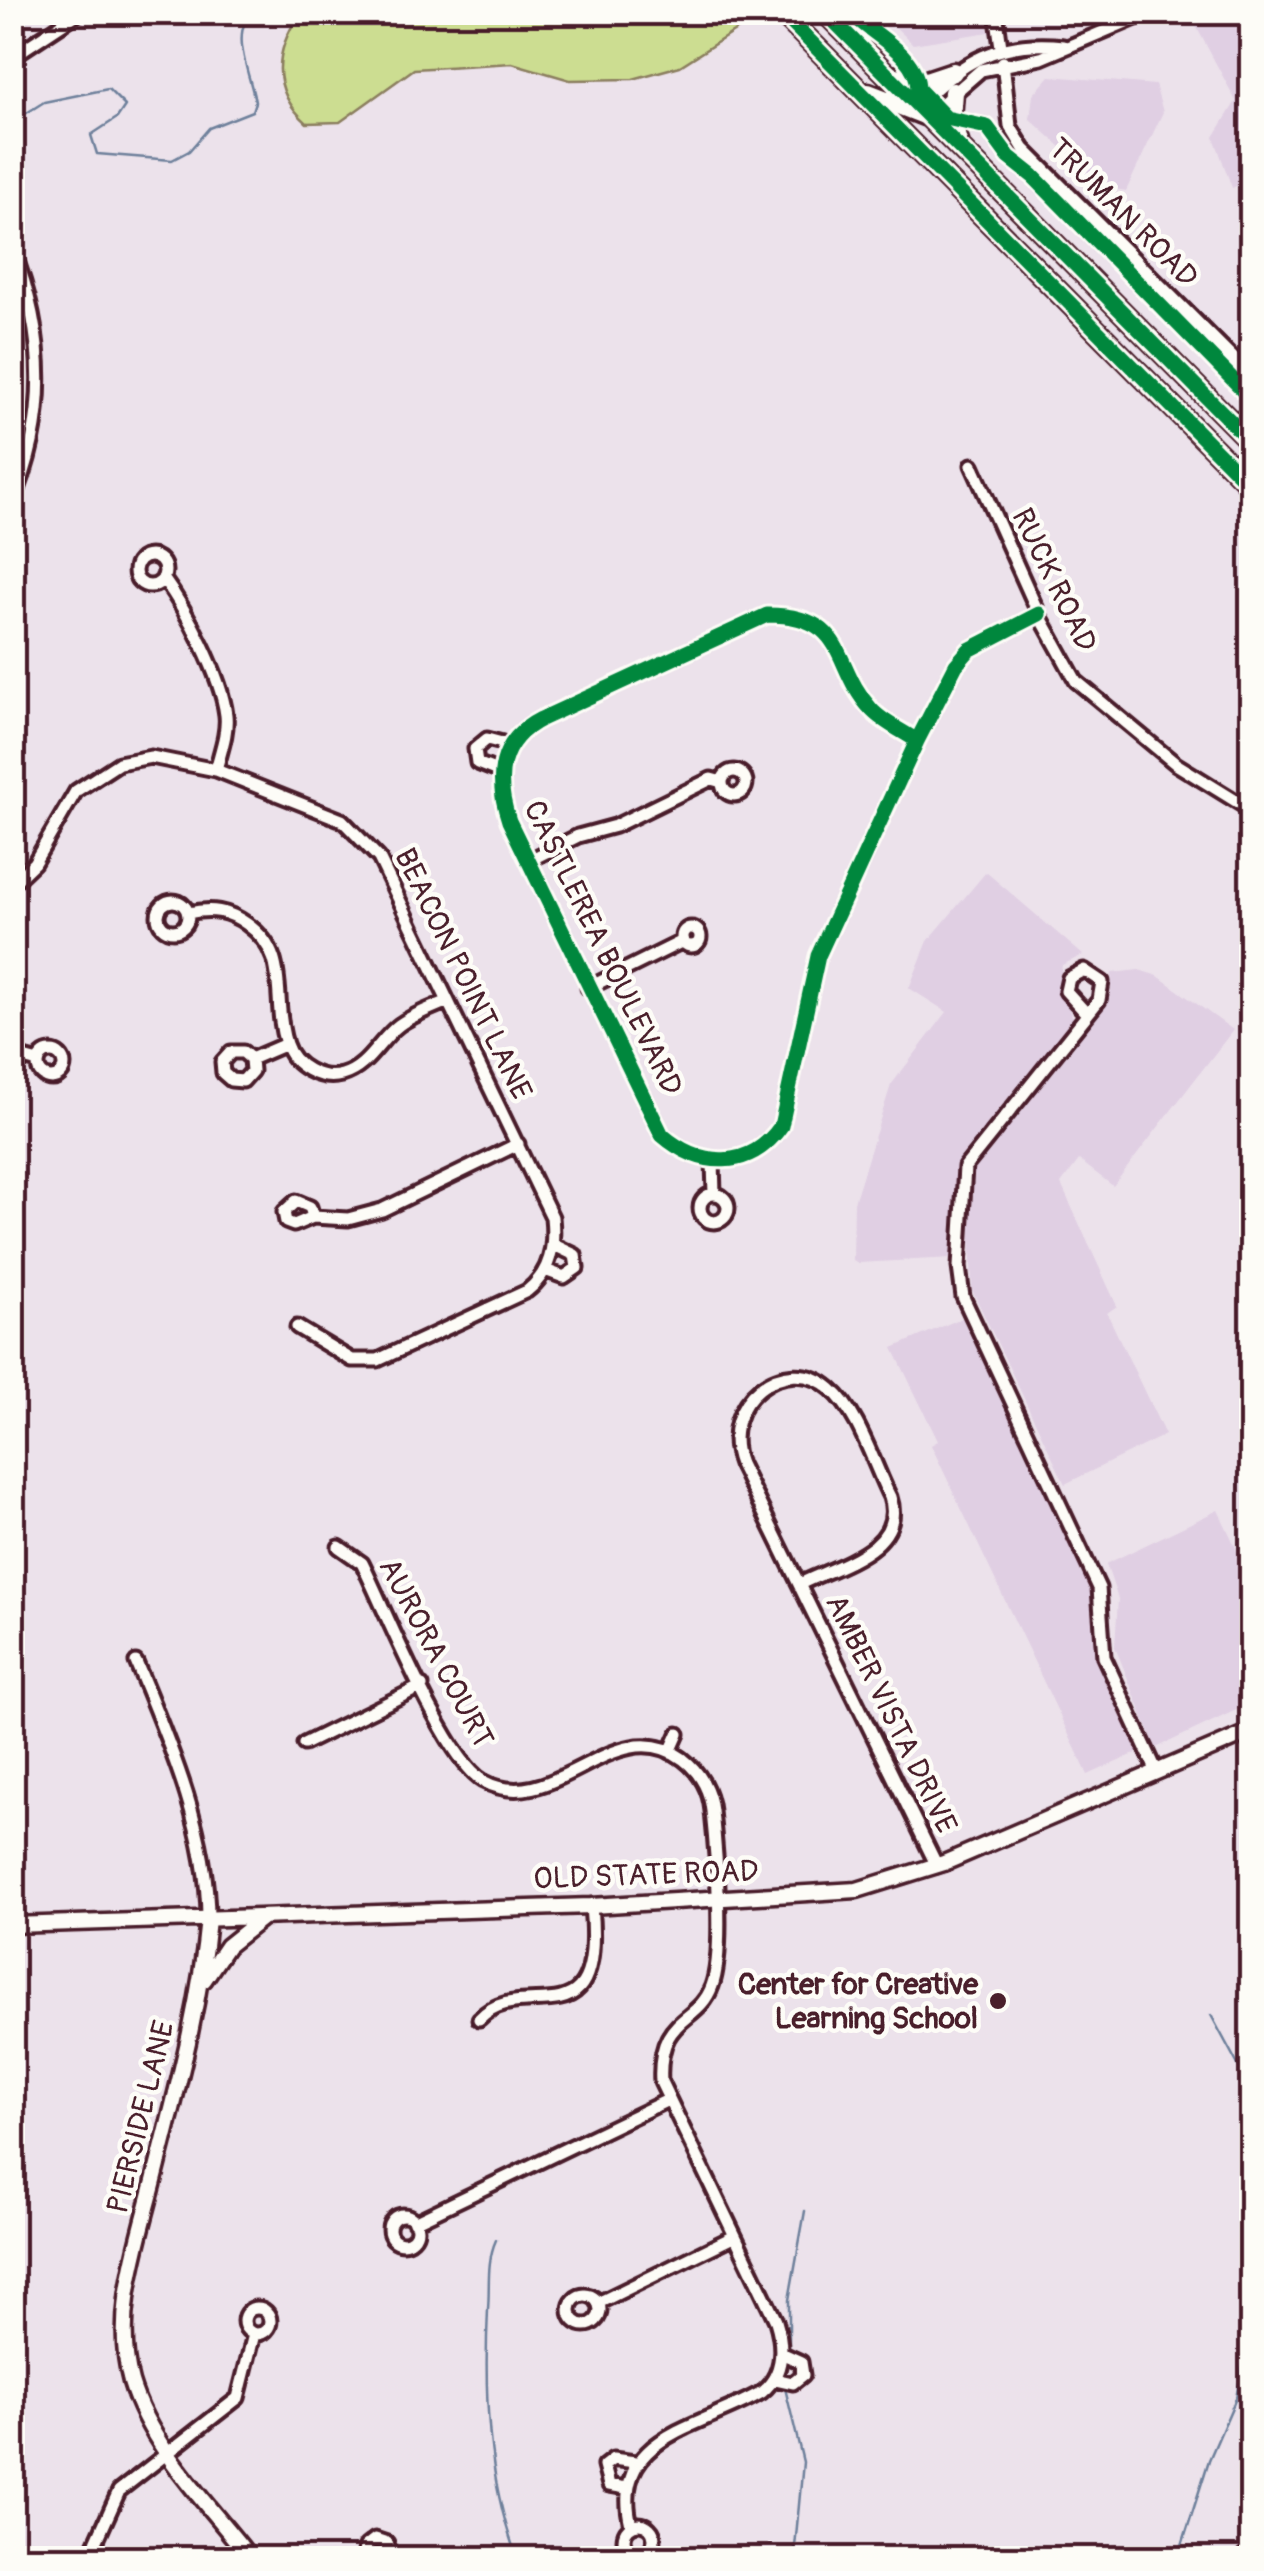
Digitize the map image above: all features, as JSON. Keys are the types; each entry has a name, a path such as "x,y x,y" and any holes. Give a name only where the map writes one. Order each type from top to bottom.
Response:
{"highway":[{"path":"781,12 1252,487"},
{"path":"825,12 1252,443"},
{"path":"886,74 924,82 954,72"},
{"path":"852,84 920,112"},
{"path":"953,92 951,119 961,150"},
{"path":"917,150 920,112"}],"street":[{"path":"12,57 80,12"},
{"path":"996,12 1001,47"},
{"path":"920,112 971,76 1002,62 1040,58 1150,12"},
{"path":"920,112 954,72 974,57 1001,47 1038,43 1068,46"},
{"name":"TRUMAN ROAD","path":"1002,62 1010,126 1024,149 1252,377"},
{"path":"12,248 35,316 41,388 31,456 12,504"},
{"name":"RUCK ROAD","path":"972,465 1039,614 1076,681 1176,764 1252,811"},
{"path":"163,578 182,603 222,698 226,728 216,770"},
{"path":"714,1194 713,1162 762,1148 781,1126 818,956 956,665 969,650 1039,614"},
{"path":"500,772 477,763 474,749 487,739 510,745 522,730 541,719 767,616 784,615 820,628 844,657 871,709 917,741"},
{"name":"CASTLEREA BOULEVARD","path":"510,745 500,772 499,793 588,988 662,1135 684,1152 713,1162"},
{"name":"BEACON POINT LANE","path":"12,884 34,862 66,801 102,771 134,758 164,756 216,770 342,820 380,858 552,1217 554,1246 575,1255 577,1268 564,1277 546,1270"},
{"path":"528,861 578,836 615,826 710,779 722,782"},
{"path":"188,912 223,910 260,934 277,962 286,1044 306,1069 336,1077 360,1067 403,1022 448,1000"},
{"path":"588,988 683,941"},
{"path":"1086,1013 965,1167 960,1183 959,1281 1099,1588 1104,1657 1157,1772"},
{"path":"251,1060 286,1044"},
{"path":"12,1055 38,1062"},
{"path":"313,1217 348,1219 382,1210 518,1144"},
{"path":"297,1328 352,1360 390,1358 527,1291 546,1270 554,1246"},
{"name":"AMBER VISTA DRIVE","path":"800,1584 876,1546 890,1530 893,1513 890,1496 843,1402 824,1384 798,1376 776,1381 752,1396 738,1414 733,1437 740,1464 937,1866"},
{"name":"AURORA COURT","path":"339,1547 362,1563 460,1761 480,1779 504,1789 534,1788 624,1748 651,1746 670,1752"},
{"name":"PIERSIDE LANE","path":"136,1662 180,1778 205,1878 208,1919 202,1985 130,2282 126,2319 131,2381 168,2454 250,2558"},
{"path":"304,1744 422,1686"},
{"name":"OLD STATE ROAD","path":"12,1925 591,1906 856,1890 937,1866 1252,1731"},
{"path":"631,2525 626,2488 635,2462 651,2447 752,2398 775,2380 780,2353 776,2322 668,2100 660,2067 667,2040 713,1984 716,1900 708,1792 690,1765 670,1752 678,1734"},
{"path":"479,2019 497,2006 556,2000 580,1984 594,1954 591,1906"},
{"path":"202,1985 227,1946 262,1918"},
{"path":"414,2222 668,2100"},
{"path":"598,2303 735,2236"},
{"path":"89,2558 119,2491 230,2408 243,2392 254,2334"},
{"path":"775,2380 792,2382 804,2370 798,2359 780,2353"},
{"path":"626,2488 609,2484 604,2466 614,2459 635,2462"},
{"path":"364,2558 366,2546 376,2540 391,2546 392,2558"},
{"path":"1242,2558 1252,2549"}],"shaded area":[{"path":"881,13 985,13 989,32 913,44"},
{"path":"1189,13 1251,13 1251,179 1232,188 1214,137 1236,101"},
{"path":"1050,76 1155,85 1163,112 1126,191 1105,187 1030,119 1033,95"},
{"path":"986,872 1083,955 1062,965 1059,984 1073,1018 960,1163 952,1258 858,1263 853,1260 854,1202 891,1085 947,1012 909,988 928,941"},
{"path":"1139,970 1158,976 1233,1030 1113,1186 1079,1160 1061,1184 1117,1306 1107,1313 1165,1435 1065,1484 972,1290 969,1196 973,1168 1110,994 1112,973"},
{"path":"964,1317 1092,1582 1095,1651 1139,1752 1088,1775 931,1445 938,1441 893,1348"},
{"path":"1218,1510 1251,1579 1251,1703 1156,1748 1115,1647 1118,1599 1106,1564"}],"green space":[{"path":"734,12 746,24 680,66 633,79 570,80 512,63 414,69 340,122 307,123 287,97 280,70 285,42 300,13"}],"waterway":[{"path":"14,121 44,102 108,89 125,106 117,118 91,135 97,154 172,160 189,151 209,128 252,111 255,102 242,41 247,19 255,12"},
{"path":"1211,2015 1252,2091"},
{"path":"789,2351 789,2300 805,2211"},
{"path":"496,2240 489,2274 490,2435 499,2497 517,2558"},
{"path":"1178,2558 1209,2460 1236,2398 1252,2317"},
{"path":"785,2376 787,2359"},
{"path":"784,2384 803,2462 794,2558"}],"cycle path":[{"path":"781,12 1252,487"},
{"path":"825,12 1252,443"},
{"path":"850,12 902,55 916,77 918,89 946,118 987,127 1009,157 1033,176 1252,399"},
{"path":"917,741 871,709 858,693 826,633 794,617 767,615 541,719 516,738 508,750 502,790 509,821 662,1135 677,1146 708,1159 740,1157 769,1141 781,1126 818,956 917,741 956,665 969,650 1039,614"}],"place":[{"name":"Center for Creative Learning School","path":"998,2001"}]}
